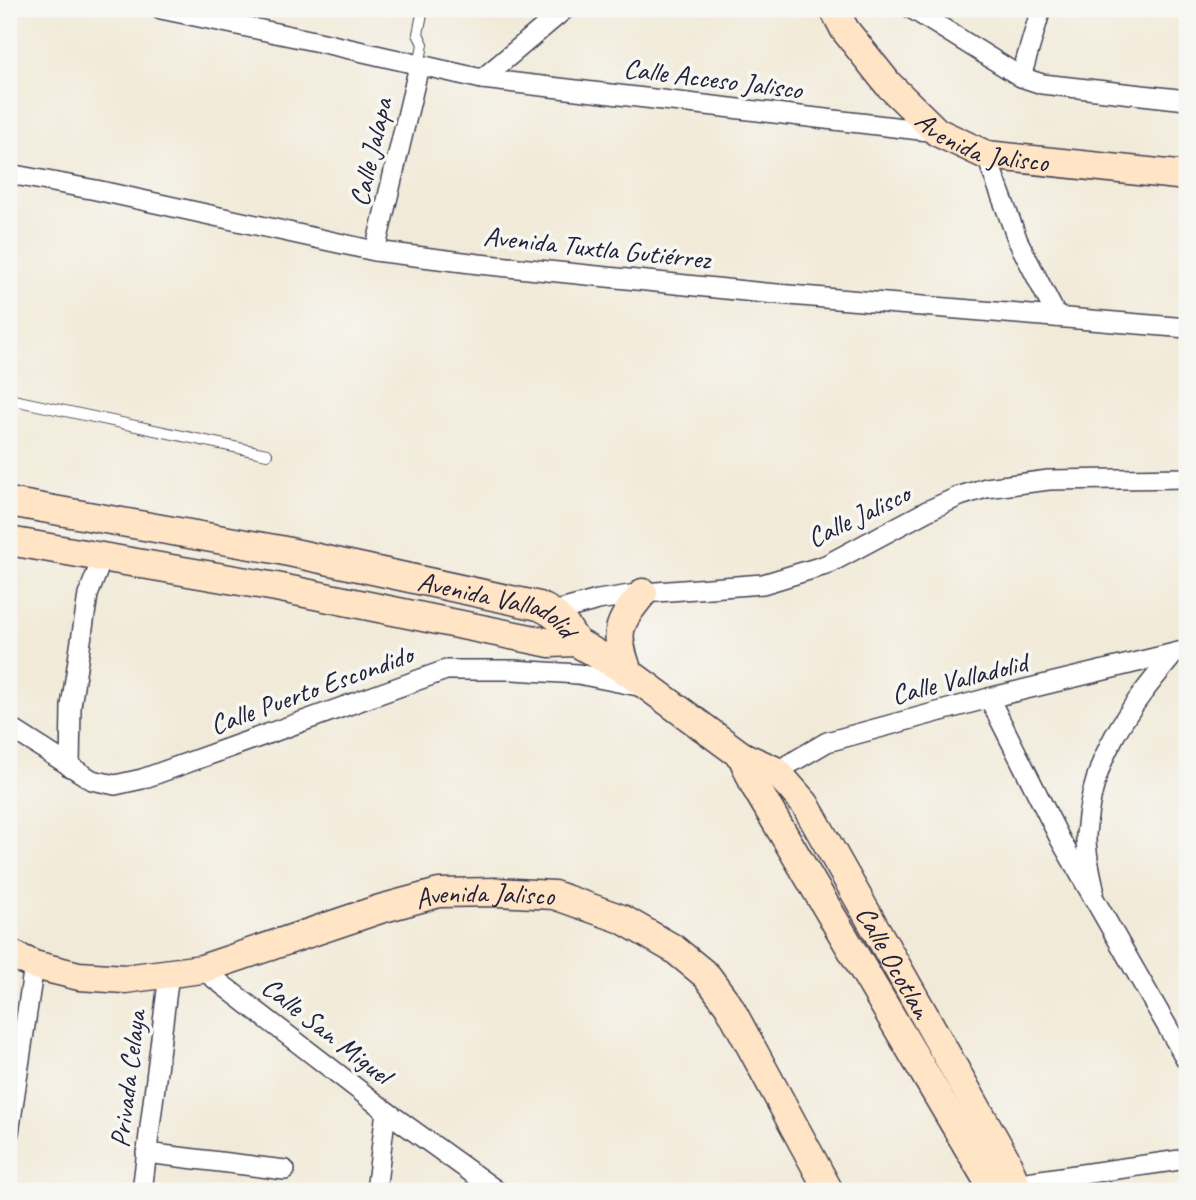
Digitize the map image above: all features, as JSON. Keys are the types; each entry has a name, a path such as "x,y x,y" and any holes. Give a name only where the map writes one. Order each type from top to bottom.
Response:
{"main road":[{"name":"Avenida Jalisco","path":"834,9 845,30 888,84 937,132 986,155 1187,176"},
{"name":"Avenida Valladolid","path":"9,502 280,550 539,606 553,612 564,622 576,642 550,643 276,587 9,541"},
{"path":"628,672 618,645 620,628 626,614 643,593"},
{"name":"Calle Ocotlan","path":"576,642 628,672 741,756 765,778 1004,1188"},
{"name":"Avenida Jalisco","path":"21,959 79,976 125,979 169,974 202,969 380,909 439,893 509,892 554,895 622,919 674,949 707,976 729,1006 829,1191"}],"street":[{"name":"Calle Acceso Jalisco","path":"161,9 319,41 482,79 937,132"},
{"path":"482,79 565,9"},
{"path":"912,9 1021,77 1042,84 1187,100"},
{"path":"946,29 951,9"},
{"path":"1021,77 1041,9"},
{"name":"Calle Jalapa","path":"375,251 419,66"},
{"path":"986,155 1018,241 1057,317"},
{"name":"Avenida Tuxtla Gutiérrez","path":"9,174 96,190 375,251 765,293 1187,328"},
{"name":"Calle Jalisco","path":"553,612 598,600 643,593 763,584 826,565 927,511 986,488 1049,480 1187,478"},
{"path":"70,767 71,706 88,595 103,557"},
{"path":"1096,902 1086,837 1092,792 1108,744 1134,702 1181,652"},
{"name":"Calle Valladolid","path":"765,778 827,742 989,698 1181,652"},
{"name":"Calle Puerto Escondido","path":"9,727 92,780 115,785 142,779 446,670 578,674 651,689"},
{"path":"989,698 1061,841 1187,1061"},
{"path":"9,1133 21,959"},
{"name":"Calle San Miguel","path":"202,969 386,1111 376,1191"},
{"name":"Privada Celaya","path":"142,1191 169,974"},
{"path":"386,1111 497,1191"},
{"path":"146,1153 285,1170"},
{"path":"1004,1188 1187,1158"}],"lane":[{"path":"419,66 424,44 418,34 423,9"},
{"path":"9,399 267,454"}]}
